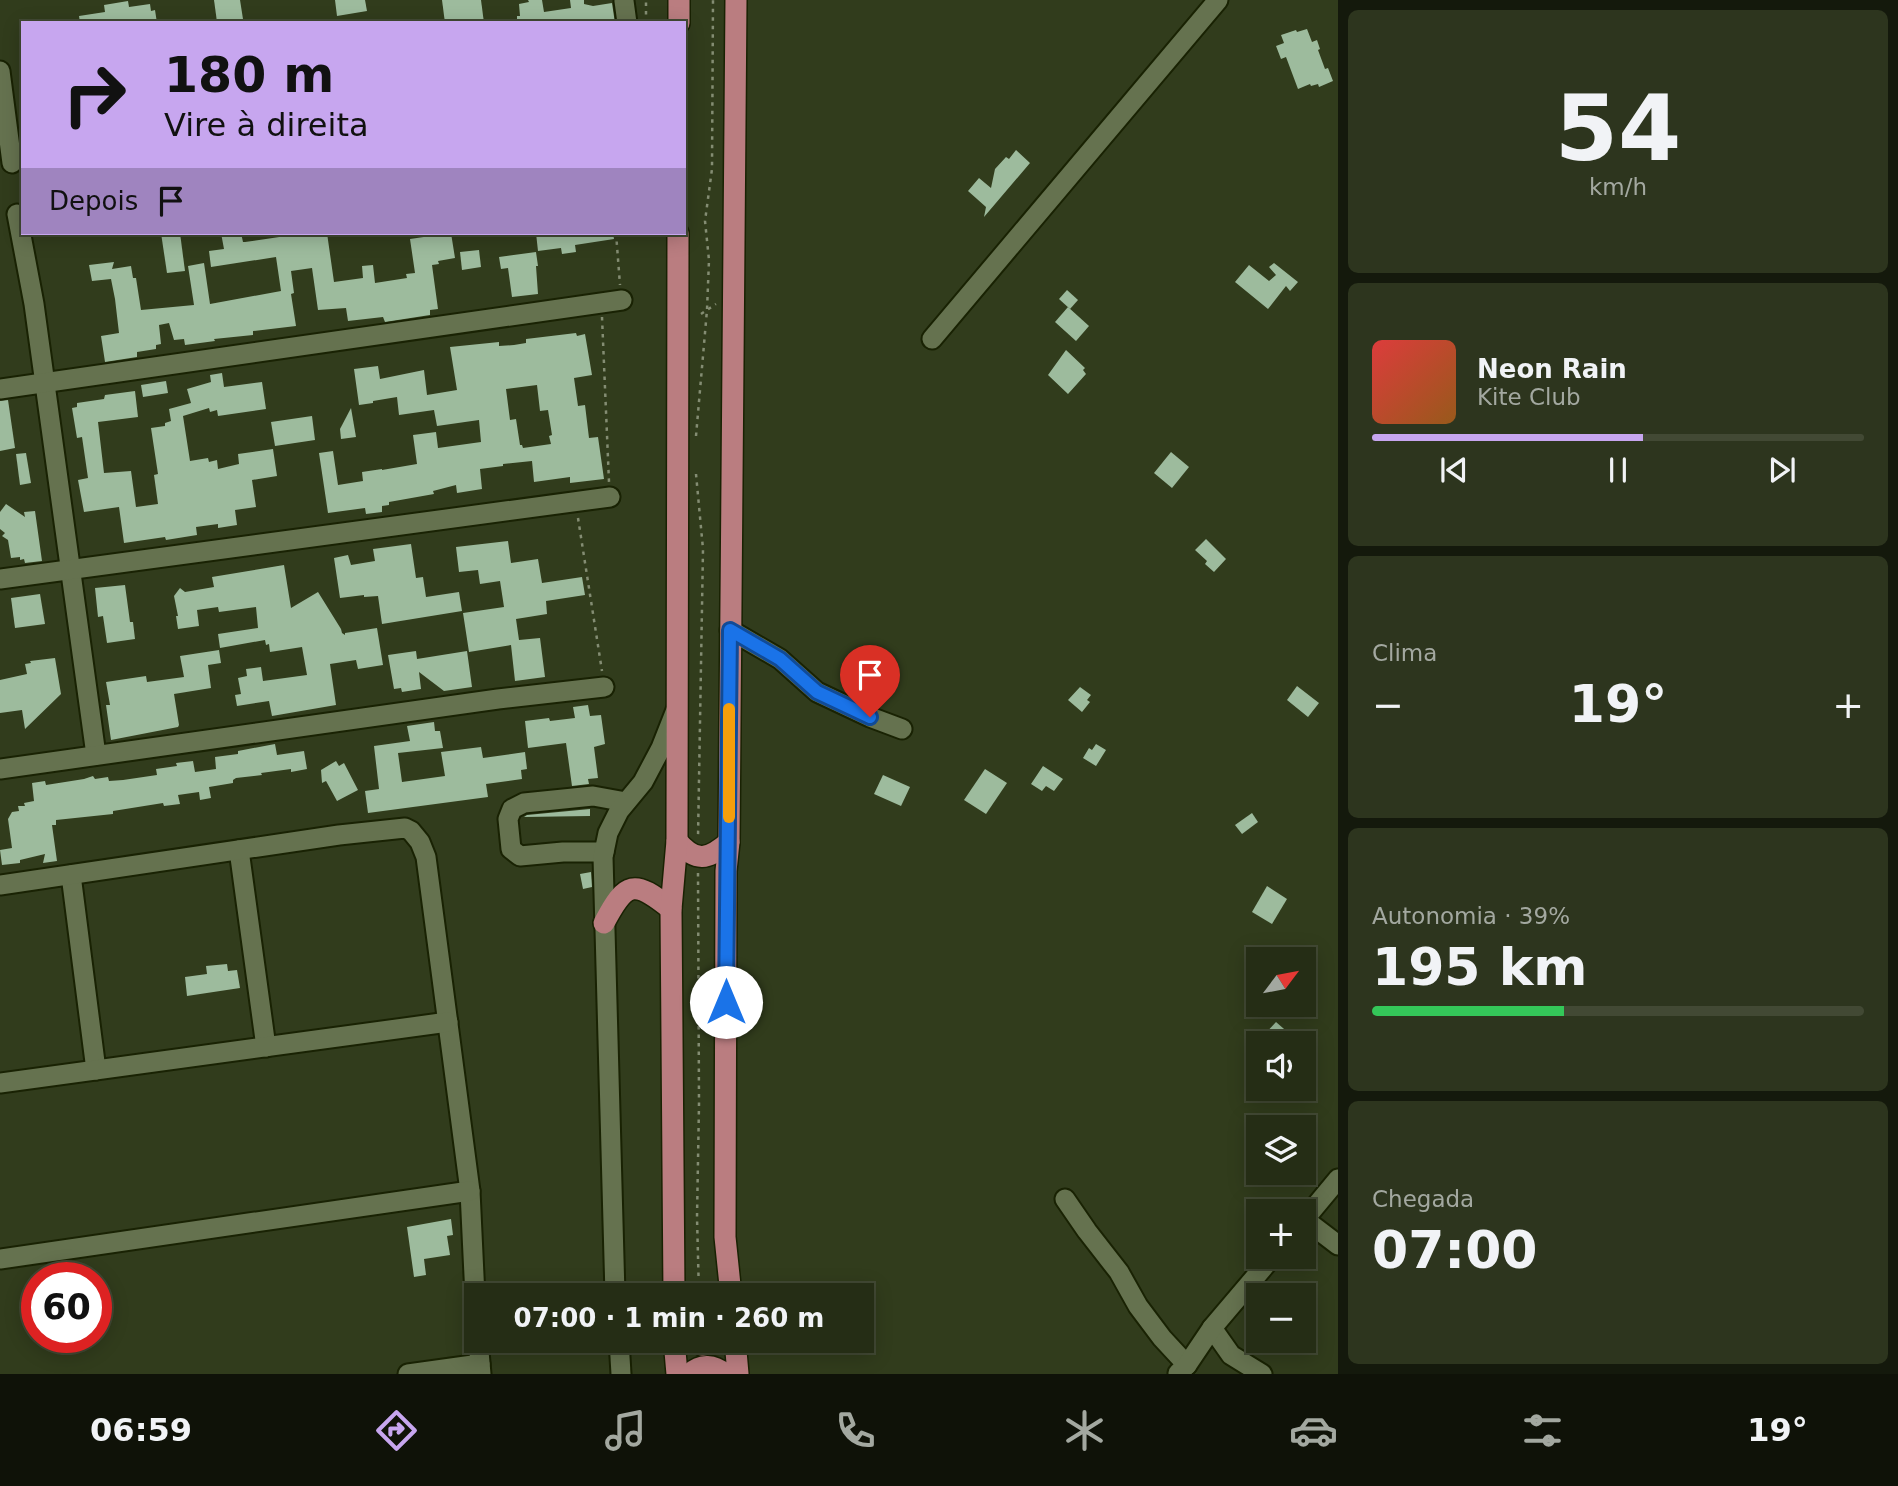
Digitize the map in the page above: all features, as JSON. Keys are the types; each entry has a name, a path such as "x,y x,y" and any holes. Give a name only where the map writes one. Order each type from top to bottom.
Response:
{"main road":[{"path":"679,0 679,21"},
{"path":"729,1283 725,1237 726,871 729,842 736,0"},
{"path":"674,1283 671,909 677,841 678,235"},
{"path":"677,841 687,853 698,858 710,855 729,842"},
{"path":"604,923 622,894 632,889 643,889 671,909"},
{"path":"675,1353 677,1374"},
{"path":"736,1353 738,1374"},
{"path":"690,1374 695,1369 713,1367 725,1374"}],"street":[{"path":"932,339 1217,0"},
{"path":"624,1 627,21"},
{"path":"0,71 11,165"},
{"path":"13,213 34,304 96,755"},
{"path":"0,389 622,300"},
{"path":"0,579 610,497"},
{"path":"730,630 780,659 817,692 847,708 902,729"},
{"path":"0,769 498,699 604,687"},
{"path":"615,1283 604,852 608,833 626,803 643,782 661,748 678,705"},
{"path":"604,852 520,856 511,849 508,819 513,809 524,803 593,796 626,803"},
{"path":"0,885 339,835 405,828 411,831 420,842 426,857 470,1191 474,1283"},
{"path":"239,850 265,1047"},
{"path":"71,875 96,1070"},
{"path":"0,1083 448,1022"},
{"path":"1316,1205 1338,1179"},
{"path":"0,1259 470,1191"},
{"path":"1065,1199 1119,1272 1138,1306 1182,1369 1212,1328 1262,1269"},
{"path":"1316,1228 1338,1245"},
{"path":"1212,1328 1231,1355 1262,1374"},
{"path":"620,1353 621,1374"},
{"path":"408,1374 480,1369"}],"path":[{"path":"646,0 646,21"},
{"path":"695,446 707,310 709,260 705,221 712,169 713,0"},
{"path":"616,235 622,300"},
{"path":"601,304 610,497"},
{"path":"696,471 704,549 698,858 699,1283"},
{"path":"576,501 604,687"}],"building":[{"path":"214,0 240,0 243,19 217,21"},
{"path":"335,0 365,0 367,11 337,16"},
{"path":"442,0 481,0 484,21 445,21"},
{"path":"528,0 542,0 544,12 571,8 570,0 584,0 584,4 593,6 612,3 615,21 517,21 517,16 520,16 519,4 529,2"},
{"path":"128,1 129,7 150,4 151,11 155,10 157,21 80,21 79,16 105,12 104,5"},
{"path":"1307,29 1312,42 1317,40 1325,69 1328,68 1333,81 1319,87 1318,84 1310,84 1298,89 1286,57 1281,59 1276,46 1284,43 1281,35"},
{"path":"1016,150 1030,163 984,217 986,207 968,191 979,178 991,188 995,169"},
{"path":"161,235 180,235 185,271 167,273"},
{"path":"221,235 241,235 245,242 286,235 327,235 334,282 363,278 362,266 373,265 375,283 407,278 406,274 415,273 410,239 451,235 455,258 432,265 438,309 430,310 430,315 385,322 383,317 348,321 346,308 318,310 312,268 291,271 296,326 253,331 253,335 185,345 184,339 174,340 169,323 159,325 161,344 156,345 156,349 137,352 137,357 105,362 101,336 119,333 115,299 111,279 92,281 89,265 114,262 112,269 131,266 133,278 136,278 141,310 194,305 188,266 204,263 210,304 281,291 276,257 211,267 209,251 224,249"},
{"path":"536,235 613,235 614,239 575,245 576,252 562,254 561,248 538,251"},
{"path":"479,250 481,267 462,270 460,252"},
{"path":"536,252 538,294 512,297 508,268 501,269 499,257"},
{"path":"1274,263 1298,282 1290,291 1286,286 1268,309 1235,282 1249,265 1269,281 1276,275 1269,267"},
{"path":"1067,290 1078,300 1070,309 1059,299"},
{"path":"1068,307 1089,326 1076,341 1055,322"},
{"path":"585,334 592,375 574,378 578,406 585,405 589,438 598,437 604,479 570,483 570,477 534,482 532,461 503,464 480,469 482,489 457,493 456,485 433,491 434,494 389,502 389,505 382,506 382,512 366,514 365,508 328,513 319,453 333,451 338,485 363,481 362,472 417,464 413,435 436,432 438,448 481,442 479,420 437,426 434,410 399,415 397,397 359,405 354,369 378,366 380,379 424,370 427,395 457,390 450,347 499,342 499,346 514,345 526,343 526,339","holes":["537,385 540,411 548,410 551,444 523,448 520,445 516,419 510,420 506,389"]},
{"path":"1066,350 1085,368 1083,370 1086,374 1068,394 1048,375"},
{"path":"222,373 224,387 262,382 266,409 218,416 217,410 210,412 209,408 183,416 190,461 208,458 209,462 217,460 218,469 239,464 238,454 273,449 277,476 252,480 256,507 235,510 237,525 196,527 197,535 124,543 119,507 84,512 78,480 88,478 82,437 77,438 72,408 77,407 77,403 104,399 105,395 135,391 138,417 98,422 104,473 131,471 136,507 158,504 154,475 158,474 151,428 165,426 165,423 171,421 169,409 191,403 187,389 211,382 210,375"},
{"path":"166,381 168,393 143,397 141,385"},
{"path":"8,400 15,448 0,451 0,401"},
{"path":"351,408 356,437 341,439 340,429"},
{"path":"312,416 315,440 275,446 271,422"},
{"path":"1171,452 1189,467 1172,488 1154,473"},
{"path":"26,453 31,483 20,485 16,454"},
{"path":"6,504 25,517 24,512 35,511 42,561 25,563 20,557 11,558 8,540 2,536 5,533 0,529 0,512"},
{"path":"1206,539 1226,559 1214,572 1195,550"},
{"path":"508,541 511,563 538,559 542,583 582,577 585,595 546,601 547,614 516,619 519,640 540,638 545,677 515,681 511,645 469,652 463,613 504,607 500,581 480,584 478,570 459,572 456,547"},
{"path":"411,544 416,578 423,577 426,597 459,592 462,611 382,624 378,596 340,598 334,558 348,555 351,565 375,561 373,549"},
{"path":"284,565 291,608 318,592 345,635 377,628 383,665 358,669 356,660 330,664 336,705 272,716 269,701 237,706 235,695 241,694 238,678 247,676 246,669 261,667 263,681 307,675 302,647 270,652 269,644 266,645 265,640 220,648 218,634 258,628 256,607 219,612 218,607 197,610 199,626 178,629 174,596 180,588 185,592 214,587 212,577"},
{"path":"125,585 135,639 107,643 103,616 98,617 95,588"},
{"path":"40,594 45,624 15,628 11,598"},
{"path":"219,650 221,663 208,665 211,688 174,694 178,727 111,740 106,682 146,676 147,682 184,677 180,656"},
{"path":"416,651 417,659 467,651 472,687 444,691 419,672 421,689 402,692 401,688 394,689 388,655"},
{"path":"55,658 61,694 25,729 22,710 0,713 0,680 27,674 25,664 31,663 30,661"},
{"path":"1297,686 1319,703 1308,717 1287,700"},
{"path":"1080,687 1091,695 1087,700 1090,702 1082,712 1068,700"},
{"path":"588,705 590,716 601,715 605,744 594,747 598,778 588,779 589,784 572,786 566,743 528,748 525,721 575,718 573,707"},
{"path":"434,722 435,731 440,731 443,748 398,753 402,782 445,776 441,752 481,747 483,758 525,752 527,769 521,770 522,779 486,784 488,797 368,813 365,791 379,789 374,746 410,741 407,726"},
{"path":"275,744 277,755 304,751 307,769 236,778 233,783 209,787 211,798 200,800 199,792 178,795 180,804 164,806 163,803 113,811 113,814 56,820 56,825 52,825 57,861 43,863 45,854 20,860 20,863 2,865 0,850 12,848 8,819 12,812 19,811 18,806 34,801 32,783 45,781 46,785 93,776 95,779 108,777 109,781 123,780 157,775 156,769 193,761 195,772 216,769 215,757"},
{"path":"1096,744 1106,750 1096,766 1083,758 1089,748 1092,750"},
{"path":"336,761 339,766 344,763 358,790 337,801 326,781 322,783 321,770"},
{"path":"1043,766 1063,779 1054,791 1046,786 1042,791 1031,784"},
{"path":"985,769 1007,783 986,814 964,800"},
{"path":"883,775 910,787 901,806 874,794"},
{"path":"590,809 590,816 524,817 527,815"},
{"path":"1252,813 1258,822 1242,834 1235,825"},
{"path":"591,872 592,887 583,889 580,874"},
{"path":"1267,886 1287,899 1272,924 1252,912"},
{"path":"227,964 228,971 237,970 240,988 187,996 185,977 207,974 206,966"},
{"path":"1276,1022 1286,1031 1268,1031"},
{"path":"451,1219 453,1235 447,1236 450,1255 424,1259 426,1275 414,1277 407,1227"}],"slow traffic":[{"path":"729,709 729,817"}],"route":[{"path":"726,1002 730,630 780,659 817,692 870,717"}]}
